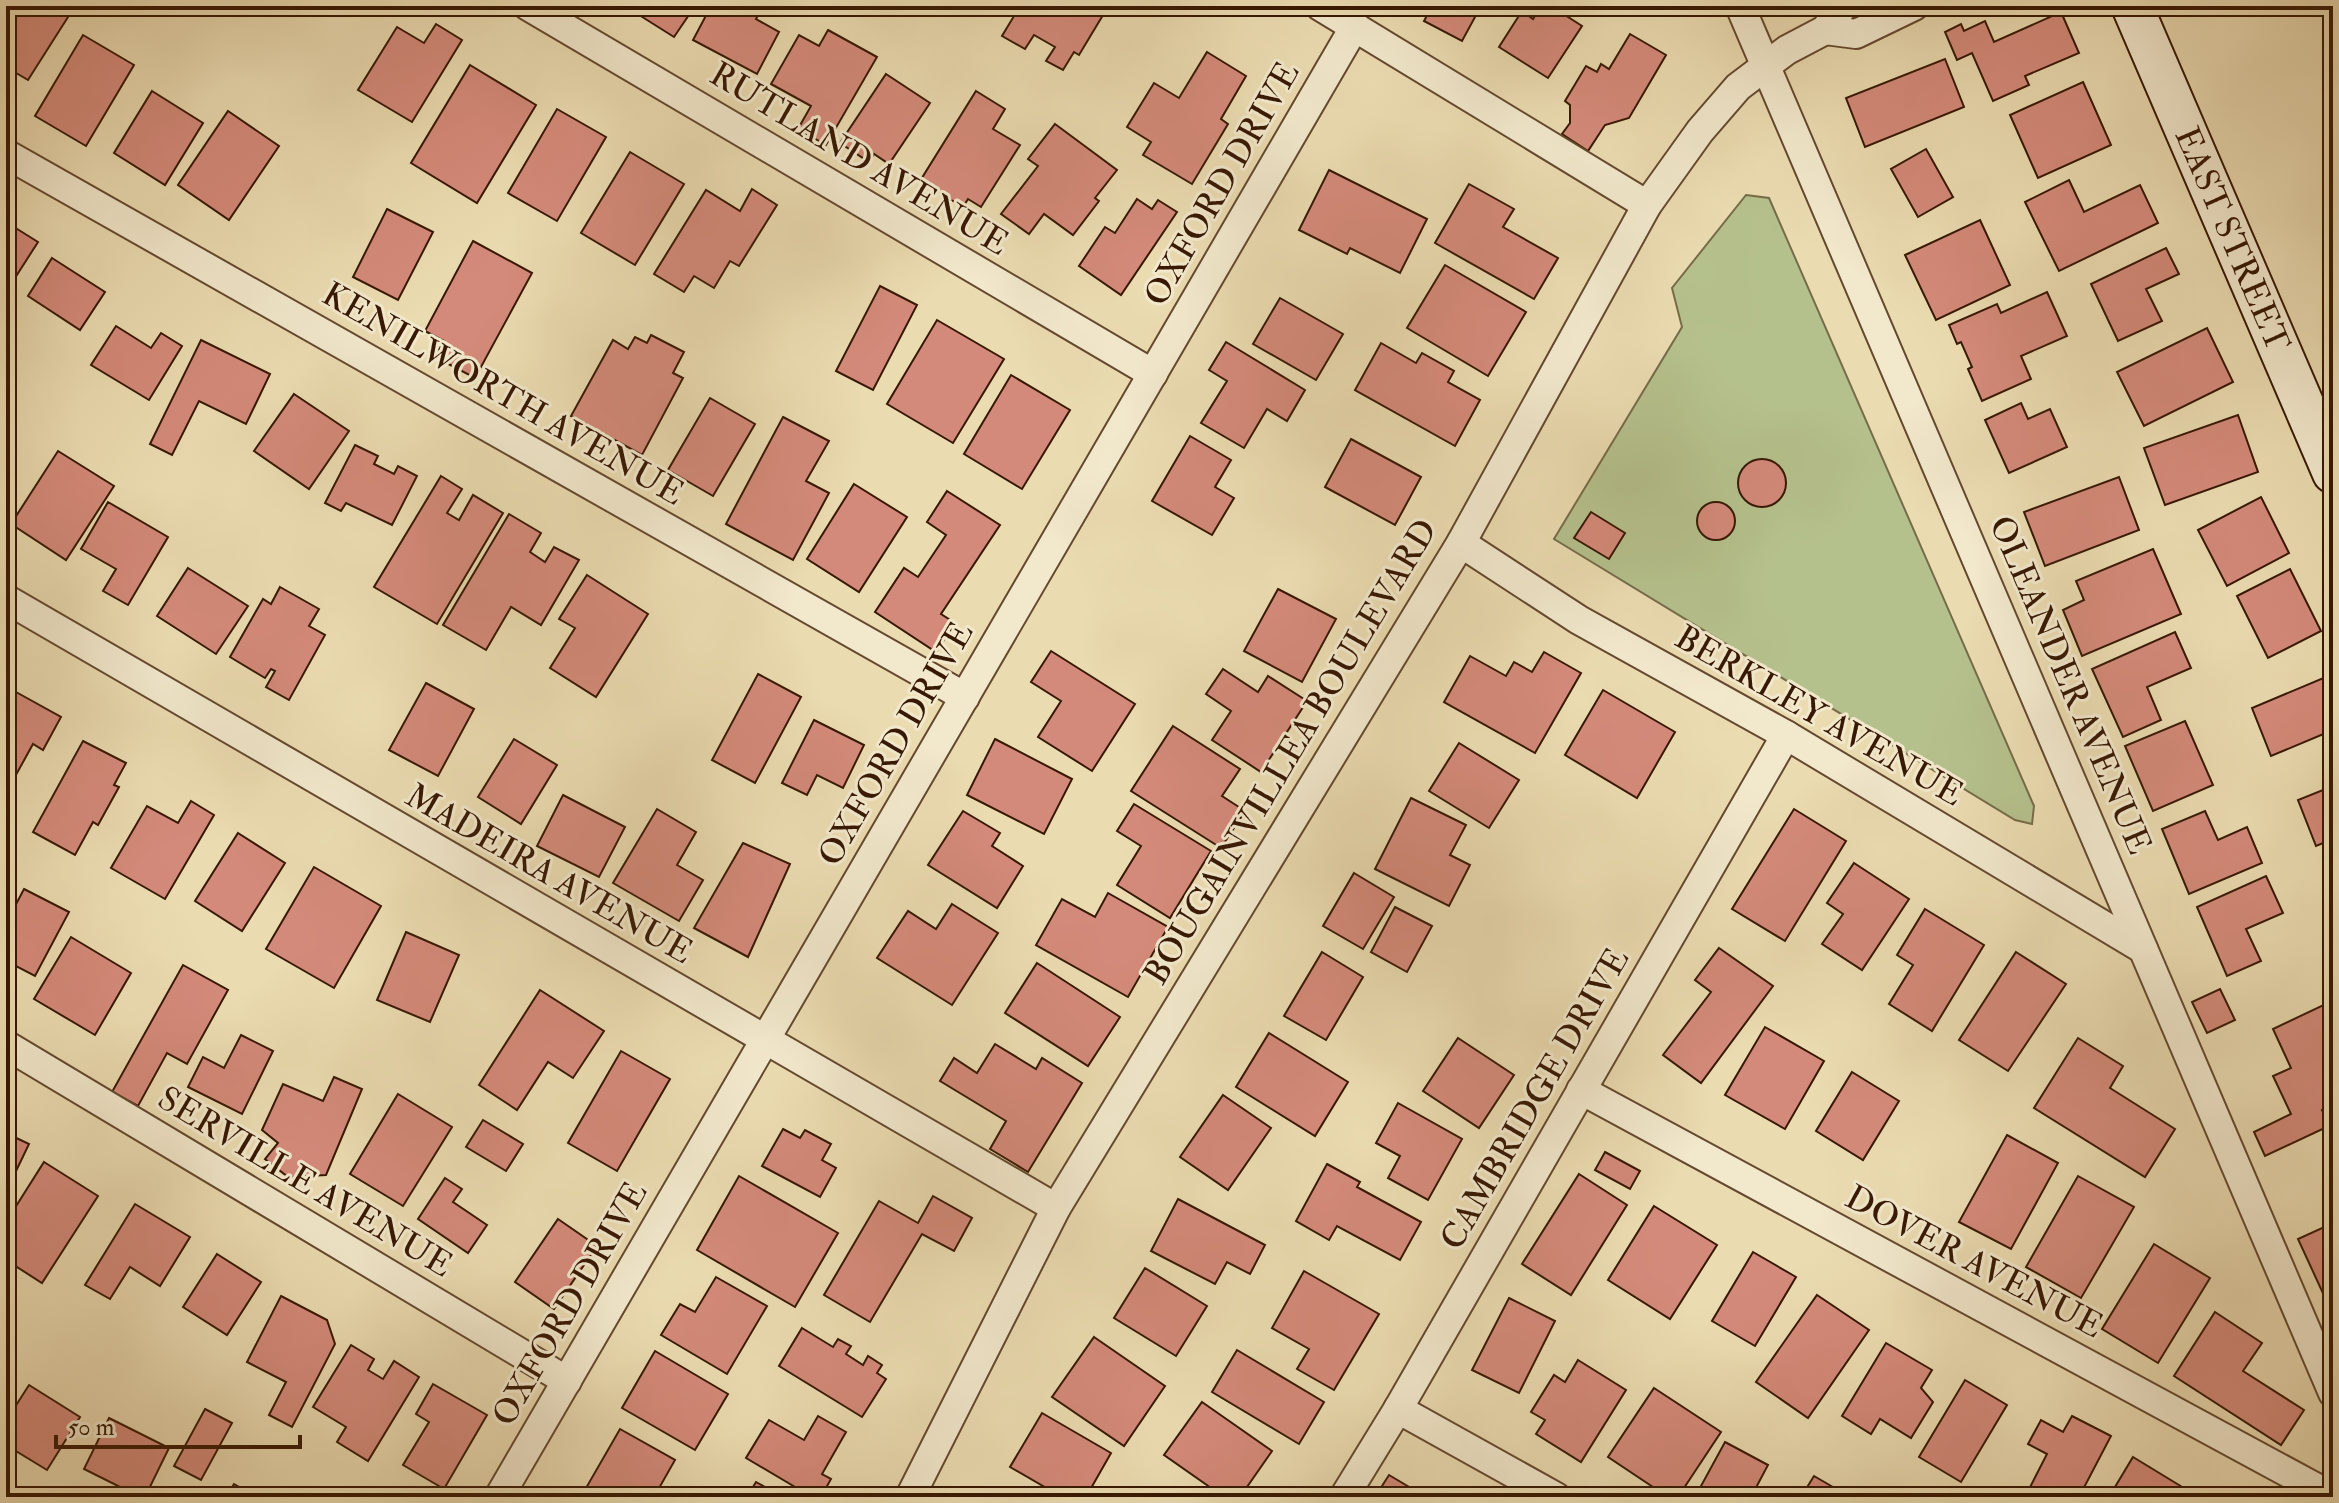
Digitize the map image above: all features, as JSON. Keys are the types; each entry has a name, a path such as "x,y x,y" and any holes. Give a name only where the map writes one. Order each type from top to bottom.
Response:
{"main road":[{"name":"EAST STREET","path":"2132,6 2333,473"}],"street":[{"name":"RUTLAND AVENUE","path":"528,6 1153,374"},
{"path":"1320,6 1647,205"},
{"name":"OLEANDER AVENUE","path":"1740,6 2333,1393"},
{"path":"1843,6 1825,30 1856,34 1914,6"},
{"name":"OXFORD DRIVE","path":"499,1497 1355,26"},
{"name":"BOUGAINVILLEA BOULEVARD","path":"910,1497 1056,1208 1461,543 1647,205 1700,131 1738,87 1787,50 1825,30"},
{"name":"KENILWORTH AVENUE","path":"6,154 965,697"},
{"name":"BERKLEY AVENUE","path":"1461,543 1579,620 1786,735 2143,949"},
{"name":"MADEIRA AVENUE","path":"6,599 1056,1208"},
{"name":"CAMBRIDGE DRIVE","path":"1344,1497 1398,1409 1786,735"},
{"name":"SERVILLE AVENUE","path":"6,1045 567,1381"},
{"name":"DOVER AVENUE","path":"1581,1090 2333,1497"},
{"path":"1398,1409 1556,1497"}],"green space":[{"path":"1746,195 1769,198 2034,806 2032,824 2015,820 1554,539 1682,327 1672,288"}],"building":[{"path":"22,6 75,6 28,80 6,67 6,30"},
{"path":"629,6 695,6 674,37"},
{"path":"711,6 763,6 756,19 779,32 757,74 693,40"},
{"path":"1020,6 1040,9 1042,6 1088,6 1103,15 1079,55 1074,52 1063,70 1046,61 1055,47 1034,35 1025,49 1002,36"},
{"path":"1432,6 1481,6 1462,41 1424,21"},
{"path":"1541,6 1551,6 1582,26 1548,78 1499,47 1522,11 1533,19"},
{"path":"2061,12 2079,53 2025,76 2029,85 1993,101 1972,53 1957,60 1945,32 1961,24 1964,31 1985,21 1994,42"},
{"path":"436,24 462,40 412,122 358,90 397,27 424,43"},
{"path":"828,30 877,57 826,145 798,129 811,106 771,84 799,35 819,46"},
{"path":"1630,34 1666,55 1629,118 1605,125 1588,151 1562,134 1570,123 1570,105 1565,101 1586,66 1597,72 1601,64 1609,69"},
{"path":"83,35 134,65 86,146 35,116"},
{"path":"1207,52 1246,76 1221,119 1228,124 1192,184 1143,155 1151,142 1127,127 1154,83 1179,98"},
{"path":"1945,59 1964,107 1865,147 1846,98"},
{"path":"470,65 536,105 477,203 411,163"},
{"path":"886,74 930,103 889,164 874,154 869,162 840,143"},
{"path":"2083,82 2111,145 2038,178 2010,115"},
{"path":"152,91 203,123 165,185 114,153"},
{"path":"976,91 1005,109 993,129 1020,145 981,207 968,199 963,207 920,181"},
{"path":"557,109 606,137 557,221 508,193"},
{"path":"228,111 279,146 229,220 178,185"},
{"path":"1055,124 1117,170 1095,198 1099,201 1073,235 1044,214 1029,234 1001,214 1038,166 1028,159"},
{"path":"1926,149 1953,197 1918,217 1891,169"},
{"path":"630,152 684,184 635,265 581,233"},
{"path":"1329,170 1427,219 1400,273 1350,248 1347,254 1299,230"},
{"path":"2069,180 2084,212 2140,185 2158,223 2059,271 2025,202"},
{"path":"1469,184 1514,209 1503,227 1558,258 1534,299 1435,243"},
{"path":"752,189 777,205 739,266 730,261 714,288 694,276 684,292 654,274 706,190 740,211"},
{"path":"1137,199 1152,209 1158,200 1177,212 1121,295 1079,266 1105,227 1115,233"},
{"path":"387,209 433,232 398,300 353,277"},
{"path":"1980,220 2010,285 1936,320 1905,255"},
{"path":"6,222 38,242 6,292"},
{"path":"473,241 532,273 475,378 435,357 444,341 425,331"},
{"path":"2166,248 2179,274 2146,289 2162,321 2118,341 2091,284"},
{"path":"52,258 105,292 80,330 28,296"},
{"path":"1445,265 1526,312 1488,376 1407,328"},
{"path":"880,286 917,305 873,390 836,371"},
{"path":"2047,292 2067,336 2021,356 2031,379 1982,401 1968,369 1972,367 1949,325 1997,304 2001,313"},
{"path":"1280,298 1343,334 1316,380 1253,344"},
{"path":"937,320 1004,359 953,443 887,404"},
{"path":"116,326 151,348 161,333 182,346 149,400 91,365"},
{"path":"2207,328 2233,382 2144,426 2117,372"},
{"path":"651,335 684,352 673,373 683,378 642,455 571,416 613,340 628,349 635,337 647,343"},
{"path":"201,340 270,374 246,424 199,401 172,455 150,444"},
{"path":"1226,342 1305,390 1287,421 1267,409 1244,448 1201,423 1227,381 1209,370"},
{"path":"1381,343 1416,363 1422,353 1454,371 1448,382 1480,400 1455,446 1355,390"},
{"path":"1011,375 1070,410 1022,489 964,454"},
{"path":"294,394 349,431 309,489 254,451"},
{"path":"710,398 755,424 713,496 668,470"},
{"path":"2021,403 2028,419 2050,409 2067,447 2009,473 1985,420"},
{"path":"2238,415 2258,472 2165,505 2144,448"},
{"path":"783,417 829,441 806,481 829,493 793,560 726,524"},
{"path":"1190,436 1231,460 1215,487 1234,498 1212,535 1152,501"},
{"path":"1351,439 1421,477 1395,525 1325,487"},
{"path":"355,445 378,456 374,464 394,474 398,466 417,476 392,525 346,503 341,511 325,503"},
{"path":"58,451 114,486 66,560 11,524"},
{"path":"1762,459 1779,466 1786,483 1779,500 1762,507 1745,500 1738,483 1745,466"},
{"path":"441,476 462,489 447,513 459,520 473,495 503,513 437,624 374,587"},
{"path":"2119,477 2139,530 2045,566 2024,512"},
{"path":"854,484 907,517 859,592 807,559"},
{"path":"947,491 1000,525 941,614 955,623 936,652 875,612 904,568 918,577 946,535 927,522"},
{"path":"2261,497 2289,553 2227,586 2198,530"},
{"path":"108,502 168,537 128,605 103,591 116,569 81,549"},
{"path":"1716,502 1729,508 1735,521 1729,534 1716,540 1703,534 1697,521 1703,508"},
{"path":"1591,512 1625,533 1609,559 1574,538"},
{"path":"509,514 541,533 530,552 545,562 554,547 579,560 541,625 511,607 486,650 443,625"},
{"path":"2153,549 2181,614 2082,656 2063,610 2084,600 2076,581"},
{"path":"188,568 248,606 216,654 157,616"},
{"path":"2290,569 2321,631 2268,658 2237,596"},
{"path":"587,575 648,614 596,697 550,668 575,628 559,619"},
{"path":"280,587 319,609 309,626 325,635 289,700 266,687 275,671 271,669 265,678 230,657 263,599 271,604"},
{"path":"1278,589 1336,619 1302,682 1244,651"},
{"path":"2175,632 2191,668 2147,687 2161,720 2123,737 2092,669"},
{"path":"1051,651 1135,704 1092,771 1038,737 1061,701 1031,682"},
{"path":"1544,652 1581,673 1535,753 1444,702 1470,656 1506,676 1514,662 1532,672"},
{"path":"1223,669 1258,692 1268,676 1307,701 1261,772 1212,740 1231,711 1206,694"},
{"path":"758,674 801,697 755,783 712,760"},
{"path":"2333,674 2333,730 2271,756 2252,708"},
{"path":"426,683 474,709 438,776 389,750"},
{"path":"1603,690 1675,732 1637,798 1565,755"},
{"path":"16,692 61,717 43,750 33,744 6,793 6,709"},
{"path":"814,720 864,745 843,788 817,775 807,795 782,783"},
{"path":"2185,721 2213,785 2153,811 2125,746"},
{"path":"1173,726 1240,769 1222,796 1245,811 1221,848 1131,791"},
{"path":"514,739 557,765 521,824 478,797"},
{"path":"995,739 1072,779 1044,834 967,795"},
{"path":"83,741 126,763 114,785 119,787 98,825 93,822 75,855 33,832"},
{"path":"1459,743 1519,780 1489,828 1429,791"},
{"path":"2333,786 2333,839 2316,846 2298,800"},
{"path":"563,795 625,827 599,877 537,846"},
{"path":"1411,798 1466,825 1450,855 1470,865 1449,906 1375,869"},
{"path":"191,801 214,815 165,899 111,868 147,806 178,823"},
{"path":"1134,804 1211,851 1170,918 1117,885 1141,846 1117,831"},
{"path":"657,809 696,832 677,865 703,880 679,921 613,883"},
{"path":"1794,809 1846,841 1785,941 1732,909"},
{"path":"963,811 1000,833 992,846 1023,866 997,908 928,865"},
{"path":"2205,811 2218,840 2247,827 2262,863 2189,894 2162,829"},
{"path":"238,833 285,863 242,931 195,901"},
{"path":"743,843 790,864 748,957 694,928"},
{"path":"1854,863 1909,899 1862,970 1822,944 1843,914 1827,903"},
{"path":"314,867 381,906 334,988 266,949"},
{"path":"1354,873 1394,897 1363,949 1323,926"},
{"path":"2266,876 2283,913 2246,929 2261,961 2227,976 2197,907"},
{"path":"24,889 69,912 35,976 6,961 6,923"},
{"path":"1108,893 1168,927 1128,997 1036,945 1062,899 1095,917"},
{"path":"952,904 998,933 952,1005 877,958 908,911 936,929"},
{"path":"1395,907 1432,926 1407,972 1371,952"},
{"path":"1925,909 1984,945 1932,1031 1889,1004 1913,965 1897,955"},
{"path":"406,932 459,955 430,1022 377,1000"},
{"path":"71,937 131,973 95,1035 34,999"},
{"path":"1719,948 1773,986 1701,1083 1663,1055 1711,992 1695,980"},
{"path":"1322,952 1363,977 1326,1040 1284,1016"},
{"path":"2016,952 2066,984 2008,1071 1959,1040"},
{"path":"1037,963 1120,1017 1088,1066 1005,1013"},
{"path":"183,965 228,990 187,1064 167,1053 138,1106 112,1092"},
{"path":"2220,989 2235,1020 2207,1033 2192,1002"},
{"path":"540,990 604,1031 573,1078 548,1062 517,1110 479,1085"},
{"path":"2332,1001 2333,1105 2322,1110 2329,1126 2265,1156 2254,1132 2291,1114 2273,1076 2291,1068 2273,1029"},
{"path":"1765,1027 1824,1061 1785,1129 1725,1095"},
{"path":"1269,1033 1348,1082 1315,1136 1236,1087"},
{"path":"241,1035 273,1051 242,1114 188,1087 203,1057 224,1068"},
{"path":"1458,1038 1514,1075 1479,1128 1423,1091"},
{"path":"2078,1038 2123,1066 2110,1088 2175,1129 2145,1177 2034,1108"},
{"path":"995,1044 1036,1069 1042,1058 1082,1083 1028,1172 990,1149 1006,1121 940,1081 954,1058 977,1073"},
{"path":"621,1051 670,1079 617,1171 568,1143"},
{"path":"1852,1072 1899,1101 1863,1160 1816,1131"},
{"path":"334,1077 362,1089 326,1175 288,1177 265,1159 278,1143 262,1130 283,1084 323,1101"},
{"path":"398,1094 452,1127 403,1206 350,1174"},
{"path":"1223,1095 1271,1128 1228,1190 1180,1157"},
{"path":"1398,1103 1462,1139 1428,1200 1388,1178 1400,1156 1376,1143"},
{"path":"483,1120 523,1144 506,1171 466,1147"},
{"path":"783,1129 800,1138 805,1130 831,1144 822,1160 836,1168 820,1197 762,1166"},
{"path":"6,1133 29,1144 6,1192"},
{"path":"2007,1135 2058,1163 2011,1249 1959,1222"},
{"path":"1605,1152 1640,1171 1630,1189 1595,1170"},
{"path":"44,1162 98,1196 42,1283 6,1260 6,1222"},
{"path":"1327,1164 1360,1182 1357,1187 1421,1222 1400,1260 1337,1226 1329,1240 1296,1221"},
{"path":"1579,1174 1627,1205 1571,1295 1522,1264"},
{"path":"739,1176 838,1233 795,1307 697,1250"},
{"path":"2078,1176 2134,1207 2081,1298 2026,1267"},
{"path":"445,1178 462,1189 453,1202 487,1225 468,1253 418,1219"},
{"path":"933,1196 972,1218 954,1251 922,1234 870,1322 824,1295 879,1201 918,1223"},
{"path":"1178,1199 1265,1245 1250,1274 1227,1262 1215,1284 1151,1251"},
{"path":"135,1204 190,1237 160,1286 130,1267 110,1299 85,1285"},
{"path":"1654,1206 1717,1245 1670,1319 1608,1280"},
{"path":"558,1219 597,1246 554,1309 515,1282"},
{"path":"2333,1223 2333,1315 2298,1239"},
{"path":"2154,1244 2210,1278 2158,1363 2102,1329"},
{"path":"1753,1252 1796,1277 1755,1346 1712,1321"},
{"path":"217,1254 261,1282 227,1335 183,1307"},
{"path":"1145,1268 1207,1306 1176,1356 1114,1318"},
{"path":"1304,1271 1379,1314 1334,1390 1297,1369 1309,1349 1272,1328"},
{"path":"716,1277 767,1306 727,1374 661,1335 680,1304 695,1312"},
{"path":"1817,1295 1869,1330 1808,1418 1756,1382"},
{"path":"281,1296 327,1320 335,1344 292,1427 269,1415 286,1382 247,1362"},
{"path":"1509,1298 1555,1321 1519,1393 1472,1370"},
{"path":"2215,1312 2262,1343 2243,1371 2304,1410 2281,1445 2174,1376"},
{"path":"802,1328 833,1347 838,1339 851,1346 846,1354 863,1365 868,1356 882,1365 877,1373 886,1379 862,1417 779,1366"},
{"path":"1094,1337 1165,1386 1124,1446 1052,1397"},
{"path":"1886,1343 1932,1370 1921,1388 1933,1402 1911,1438 1880,1419 1871,1434 1842,1416"},
{"path":"351,1345 374,1359 368,1370 383,1379 394,1361 419,1377 368,1461 337,1442 346,1427 313,1407"},
{"path":"1237,1350 1324,1402 1299,1444 1212,1392"},
{"path":"655,1351 728,1394 695,1450 622,1408"},
{"path":"1578,1360 1626,1390 1581,1462 1536,1434 1545,1420 1531,1412 1554,1375 1565,1382"},
{"path":"1965,1380 2007,1405 1961,1482 1919,1457"},
{"path":"433,1384 487,1415 444,1489 403,1465 429,1422 416,1414"},
{"path":"29,1385 80,1417 47,1470 6,1445 6,1421"},
{"path":"1654,1388 1721,1432 1678,1497 1668,1497 1608,1457"},
{"path":"1202,1402 1272,1451 1240,1497 1224,1497 1164,1455"},
{"path":"205,1409 232,1423 201,1480 174,1466"},
{"path":"1042,1413 1111,1453 1086,1497 1062,1497 1010,1467"},
{"path":"818,1416 846,1432 822,1474 831,1479 821,1497 812,1497 746,1458 769,1420 804,1440"},
{"path":"2072,1416 2111,1436 2079,1497 2025,1497 2047,1454 2028,1444 2041,1420 2063,1432"},
{"path":"109,1418 169,1448 145,1497 84,1469"},
{"path":"620,1429 675,1460 654,1497 602,1497 586,1488"},
{"path":"1725,1442 1768,1465 1751,1497 1695,1497"},
{"path":"2133,1457 2192,1493 2189,1497 2109,1497"},
{"path":"1389,1475 1426,1497 1375,1497"},
{"path":"1814,1476 1850,1497 1801,1497"},
{"path":"756,1482 783,1497 747,1497"},
{"path":"234,1484 257,1497 226,1497"}]}
